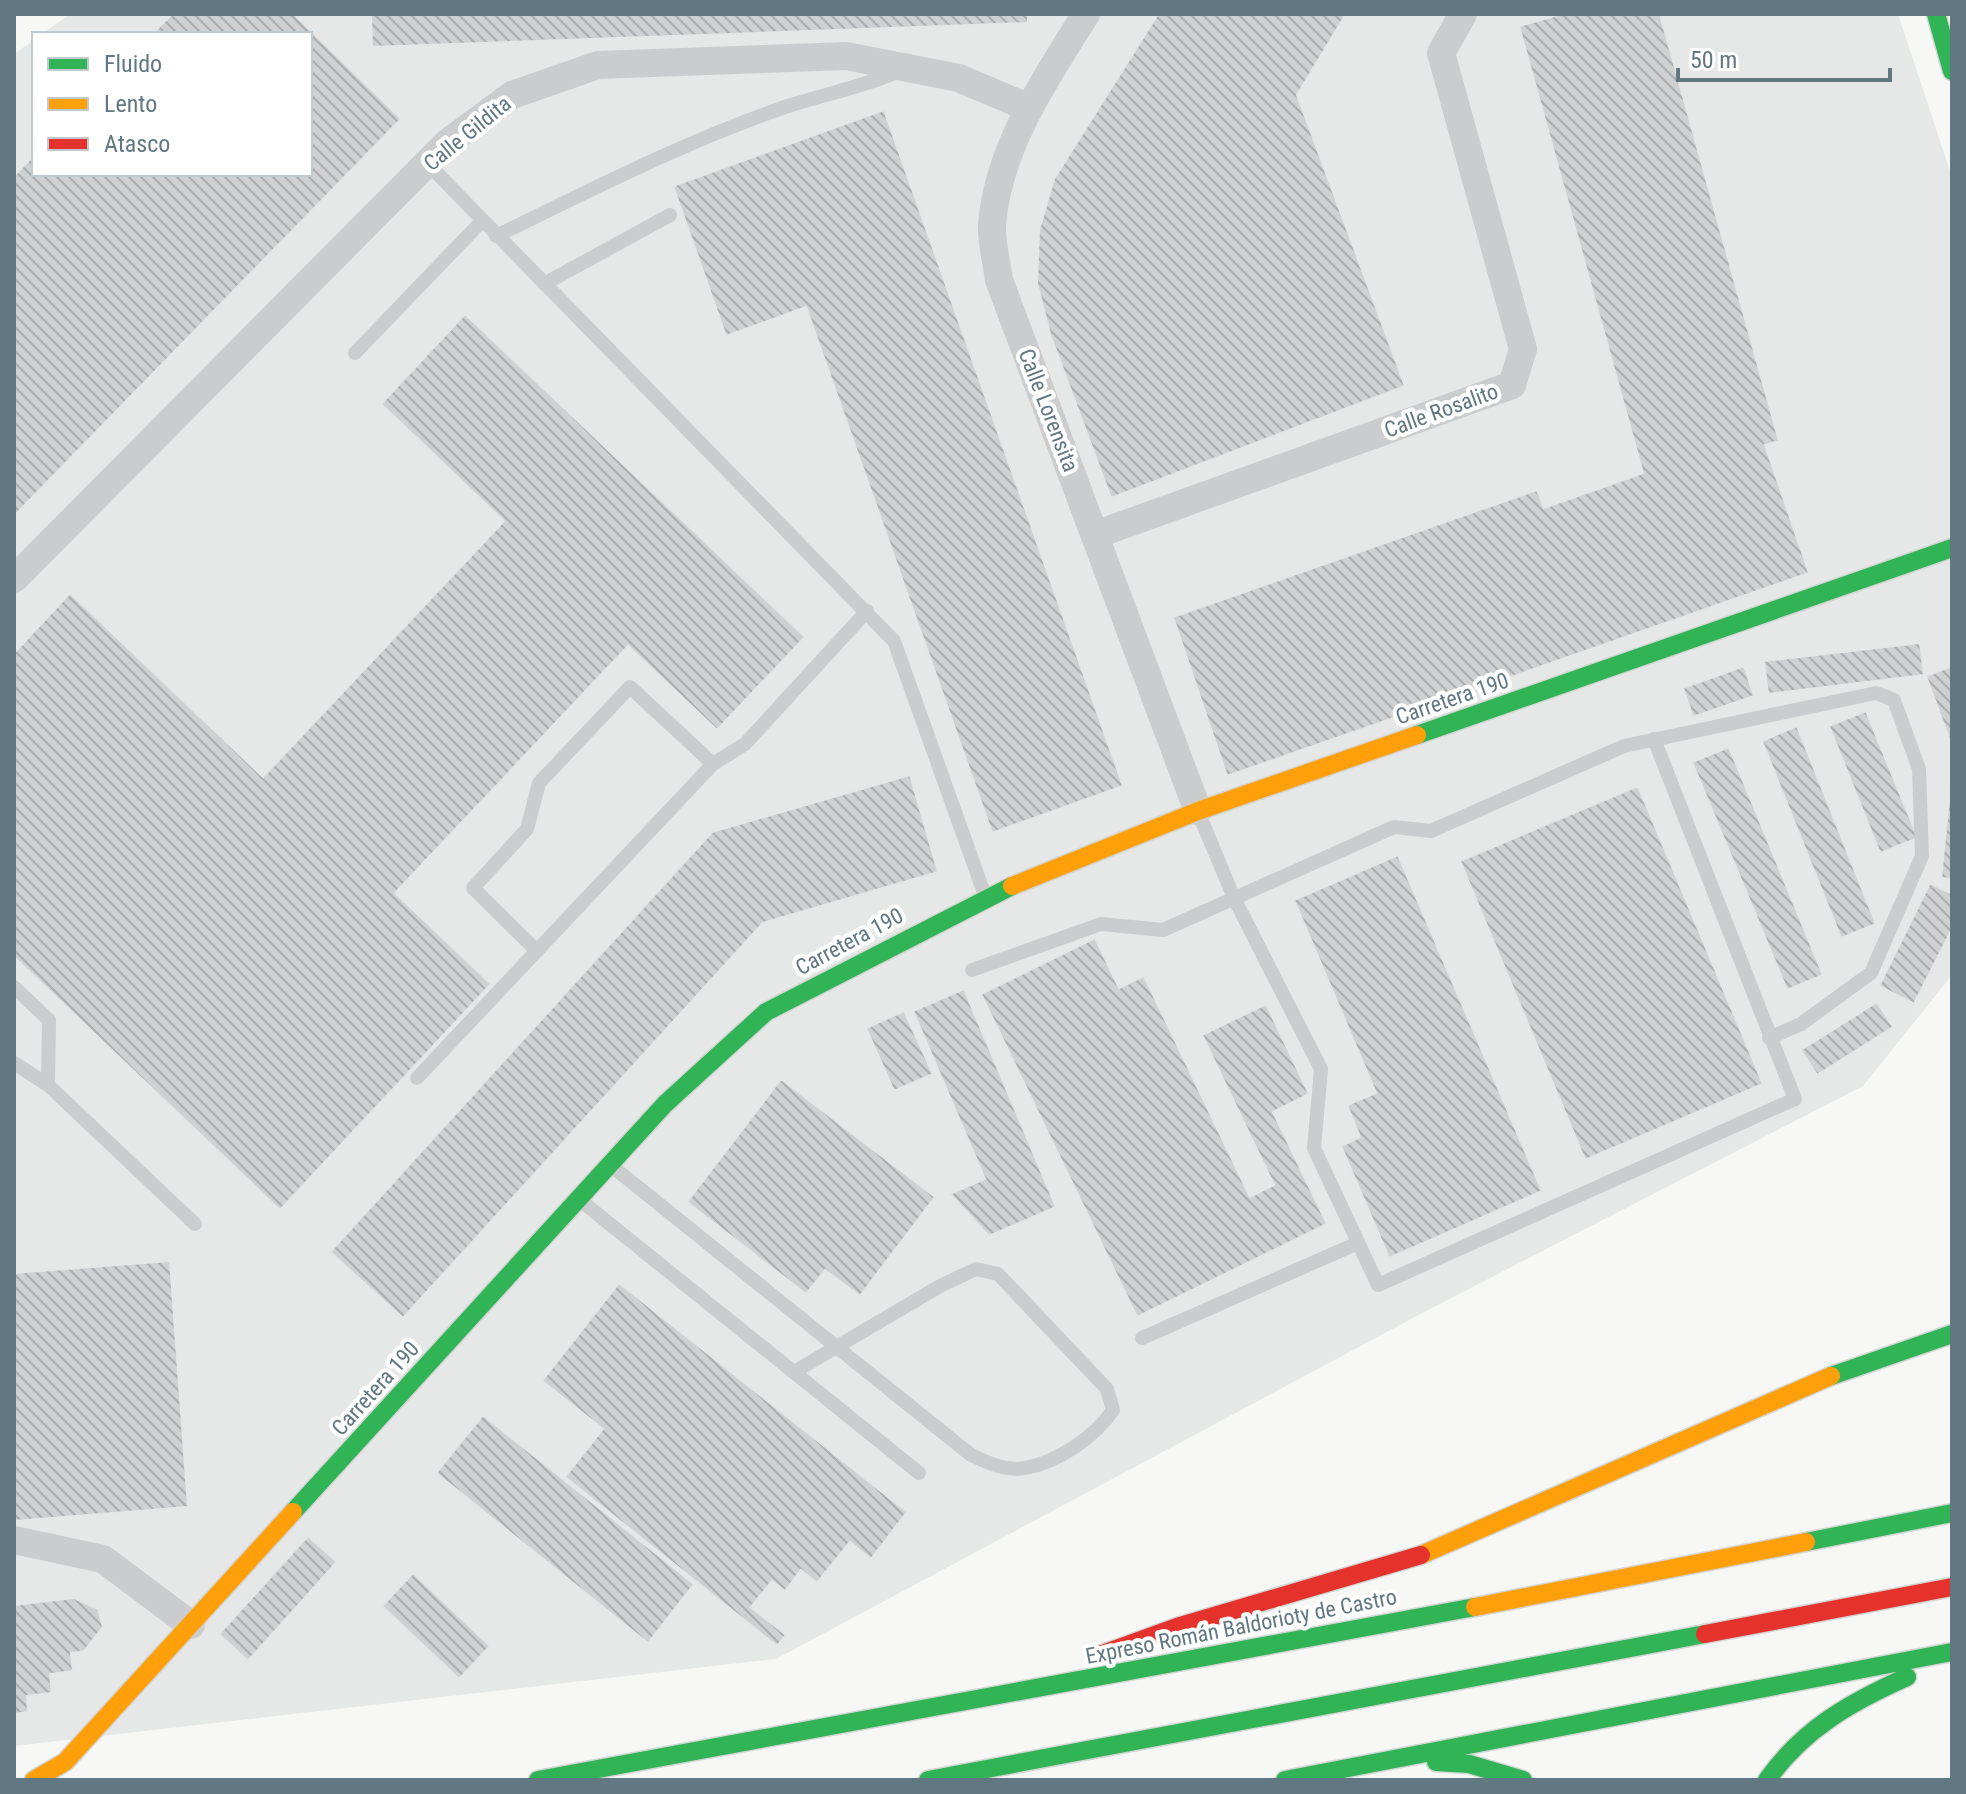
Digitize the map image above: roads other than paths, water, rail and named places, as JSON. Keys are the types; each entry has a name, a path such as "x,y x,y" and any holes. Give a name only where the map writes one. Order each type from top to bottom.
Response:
{"main road":[{"path":"1936,14 1952,71"},
{"name":"Carretera 190","path":"34,1780 65,1762 665,1104 766,1012 985,897 1198,811 1952,548"},
{"path":"1808,1384 1900,1332"},
{"path":"975,1700 1177,1627 1412,1559 1808,1384 1952,1334"},
{"name":"Expreso Román Baldorioty de Castro","path":"538,1780 1520,1599 1952,1513"},
{"path":"928,1780 1952,1587"},
{"path":"1285,1780 1952,1652"},
{"path":"1767,1780 1781,1758 1811,1728 1854,1699 1952,1662"},
{"path":"1393,1759 1469,1764 1523,1780"}],"street":[{"name":"Calle Lorensita","path":"1086,14 1027,107 1003,178 992,226 999,280 1198,811"},
{"name":"Calle Rosalito","path":"1095,535 1512,385 1523,349 1441,53 1463,14"},
{"name":"Calle Gildita","path":"14,579 447,143 512,95 598,65 846,56 959,78 1027,107"},
{"path":"14,1540 103,1559 191,1625"}],"lane":[{"path":"496,236 710,138 788,106 867,85 905,69"},
{"path":"427,163 894,641 985,897"},
{"path":"544,284 670,215"},
{"path":"355,353 482,221"},
{"path":"417,1078 713,764 745,744 867,611"},
{"path":"537,951 473,888 527,829 539,783 630,687 713,764"},
{"path":"972,970 1101,924 1163,930 1394,827 1431,831 1624,746 1876,693 1894,700 1919,769 1922,856 1871,973 1801,1024 1769,1038"},
{"path":"1198,811 1234,898 1321,1069 1314,1148 1378,1285 1795,1099 1654,739"},
{"path":"14,987 49,1020 48,1085"},
{"path":"14,1063 48,1085 195,1224"},
{"path":"610,1165 836,1346 971,1455 995,1467 1025,1468 1054,1457 1100,1429 1113,1410 1107,1389 998,1274 976,1269 836,1346 794,1372"},
{"path":"579,1200 919,1473"},
{"path":"1142,1338 1358,1243"}]}
